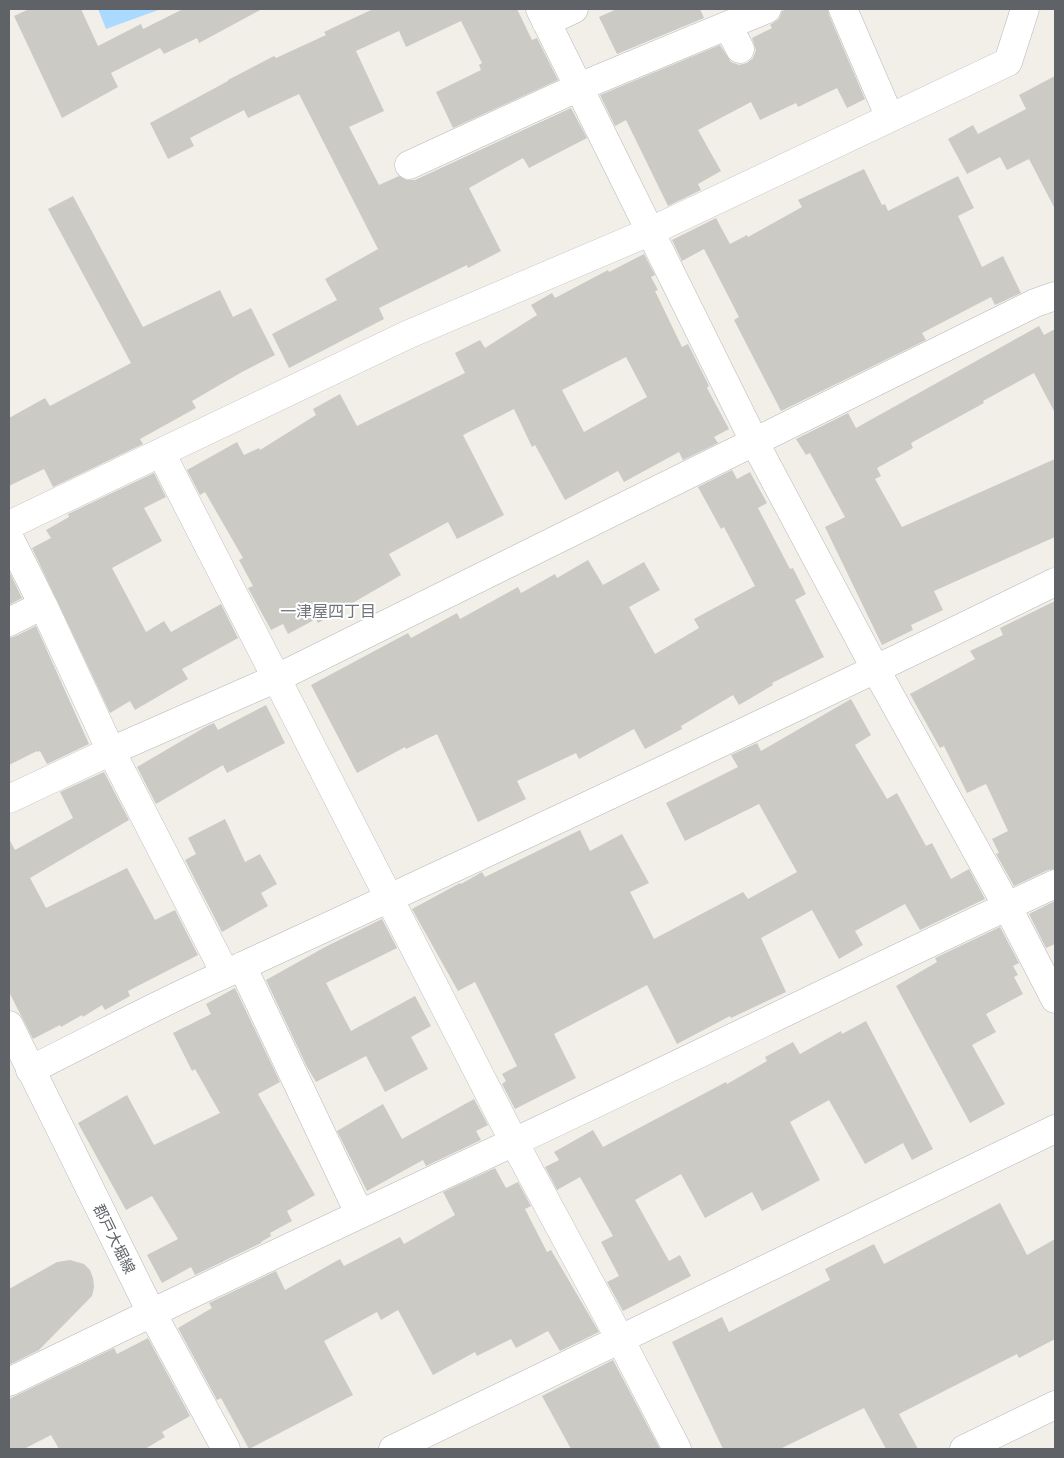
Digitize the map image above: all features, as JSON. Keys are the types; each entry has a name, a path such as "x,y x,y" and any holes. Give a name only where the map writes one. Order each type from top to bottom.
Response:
{"street":[{"path":"574,9 543,15 755,443 876,670 1007,906 1055,999"},
{"path":"409,165 579,88 734,38 767,9"},
{"path":"844,9 890,118"},
{"path":"9,526 407,334 649,232 1008,62 1025,9"},
{"path":"9,799 277,678 1027,307 1055,296"},
{"path":"161,453 514,1142 677,1449"},
{"path":"9,537 43,605 111,752 234,970 359,1213"},
{"path":"30,1070 234,970 876,670 1055,582"},
{"path":"9,622 43,605"},
{"path":"9,1382 151,1312 514,1142 1055,884"},
{"name":"郡戸大堀線","path":"9,1025 151,1312 226,1449"},
{"path":"394,1449 1055,1129"},
{"path":"964,1449 1055,1405"}],"water":[{"path":"98,9 161,9 106,29"}],"building":[{"path":"29,9 81,9 98,46 141,24 143,29 183,9 262,9 199,43 197,38 164,54 160,48 111,73 118,87 62,118 14,16"},
{"path":"373,9 517,9 532,40 537,38 558,80 453,128 436,92 481,70 479,65 482,63 461,21 406,47 399,31 356,51 384,111 349,127 379,185 399,176 407,180 415,180 571,108 587,138 529,168 523,158 469,188 501,251 468,268 467,265 379,308 384,319 289,368 272,334 337,300 325,279 378,249 299,94 248,118 244,110 190,138 194,146 168,159 150,123 274,56 276,58 326,35 324,32"},
{"path":"617,9 700,9 704,18 617,54 599,17"},
{"path":"787,9 828,9 865,99 847,108 837,88 798,107 796,103 760,120 751,102 698,130 721,171 698,184 701,190 668,206 626,120 615,126 600,95 720,45 731,62 739,65 747,63 753,58 756,50 752,38 772,28 770,25 779,19 782,11"},
{"path":"1055,76 1055,209 1029,159 1007,170 1000,157 967,174 948,139 973,125 978,134 1026,109 1019,95"},
{"path":"864,169 882,205 885,204 888,211 958,176 974,208 958,216 982,267 1003,256 1021,293 995,305 991,297 922,333 926,340 781,411 734,320 739,317 704,249 682,261 672,240 716,218 730,244 747,235 748,237 802,207 798,200"},
{"path":"73,196 143,327 220,290 233,317 251,308 275,355 192,401 196,408 140,439 143,444 53,487 44,469 9,486 9,418 45,398 50,406 131,363 48,209"},
{"path":"644,254 655,275 651,277 658,290 655,291 682,347 688,344 709,386 707,388 729,429 714,437 718,443 683,460 679,452 624,482 618,471 565,500 535,445 532,447 514,409 463,435 504,515 457,539 448,522 389,554 401,575 318,623 316,619 288,634 283,624 271,630 248,588 253,586 239,560 243,558 205,492 200,495 187,470 237,442 244,455 259,448 260,450 316,415 313,409 340,394 357,426 465,373 455,353 480,340 485,348 537,315 531,305 552,293 555,298 608,270 609,272","holes":["626,357 647,397 584,432 562,390"]},
{"path":"1039,326 1044,335 1055,329 1055,413 1034,373 911,443 913,448 877,468 881,476 875,479 902,527 1055,459 1055,537 934,591 943,610 911,625 913,630 882,645 825,527 845,517 810,453 806,455 796,439 848,413 856,428"},
{"path":"732,470 737,479 750,472 767,503 758,508 790,569 793,568 806,594 795,600 824,657 772,683 773,685 739,705 733,695 681,726 682,729 645,749 634,729 579,759 576,753 517,781 526,799 478,822 437,734 406,749 405,747 357,773 311,685 408,633 411,638 457,613 460,619 518,587 521,593 555,574 557,578 588,560 603,585 644,562 660,590 629,607 655,654 699,628 694,619 755,586 724,527 721,529 698,487"},
{"path":"154,473 166,497 144,508 162,541 112,568 146,632 164,621 171,632 221,604 238,638 182,669 188,679 135,710 130,701 110,713 32,548 51,538 46,530 69,517 68,514"},
{"path":"9,571 22,598 9,605"},
{"path":"1055,601 1055,869 1048,870 1014,886 996,854 999,853 992,839 1008,831 986,784 967,793 944,746 940,748 910,694 975,659 970,651 1003,635 1000,628"},
{"path":"36,626 89,744 47,764 40,751 37,751 9,765 9,638"},
{"path":"851,699 871,735 855,745 887,799 897,793 926,846 932,843 951,879 969,869 985,899 920,930 905,904 855,931 863,945 839,959 812,910 761,938 786,992 731,1018 730,1016 677,1044 647,985 554,1034 576,1078 515,1109 502,1084 506,1081 502,1074 517,1066 475,982 458,991 412,909 482,872 485,877 580,830 590,851 622,834 649,883 630,892 654,939 743,892 748,899 797,872 759,804 685,841 666,803 738,767 731,755 757,743 761,751"},
{"path":"266,705 285,743 227,773 223,765 156,804 137,767 207,726 214,723 218,730"},
{"path":"104,772 129,820 30,878 46,908 127,868 155,920 175,910 198,955 128,991 130,996 105,1010 102,1005 83,1017 82,1015 61,1027 60,1025 33,1039 9,992 9,839 15,850 73,818 60,792"},
{"path":"225,819 245,862 260,854 277,884 261,893 268,906 222,932 185,860 196,854 188,838"},
{"path":"1055,901 1055,944 1046,948 1029,914"},
{"path":"382,919 397,948 326,983 351,1031 415,996 431,1026 411,1037 428,1069 385,1092 366,1056 316,1082 266,980 327,946"},
{"path":"1000,927 1019,963 1013,966 1018,975 1014,977 1023,994 986,1014 996,1032 972,1045 1005,1104 970,1123 896,986 937,962 935,958"},
{"path":"235,988 280,1082 258,1094 315,1195 287,1211 292,1221 270,1233 271,1236 261,1243 195,1275 191,1267 162,1283 147,1255 178,1239 152,1196 126,1210 78,1123 127,1095 154,1145 220,1113 195,1069 192,1071 173,1033 211,1014 206,1004"},
{"path":"866,1021 933,1149 912,1160 903,1143 865,1164 829,1100 790,1122 820,1180 762,1211 752,1192 705,1218 681,1174 635,1200 669,1261 680,1255 691,1276 623,1311 607,1282 619,1276 601,1242 613,1236 580,1177 557,1190 545,1167 559,1160 554,1152 593,1130 603,1147 726,1082 727,1084 767,1061 765,1057 793,1042 800,1054 841,1031 842,1034"},
{"path":"474,1099 488,1125 476,1131 481,1140 426,1166 423,1160 367,1191 337,1131 383,1104 402,1139"},
{"path":"495,1168 506,1188 518,1182 531,1206 525,1209 547,1252 551,1250 599,1332 560,1351 548,1331 516,1348 511,1339 477,1356 475,1352 433,1375 398,1310 381,1320 377,1312 324,1341 353,1395 249,1449 221,1398 217,1400 178,1328 212,1308 209,1303 276,1271 285,1290 340,1259 344,1266 400,1237 404,1244 455,1215 443,1192"},
{"path":"1000,1203 1027,1255 1055,1239 1055,1339 1019,1358 1017,1354 899,1414 918,1449 886,1449 864,1408 780,1449 723,1449 672,1342 722,1317 729,1332 830,1280 825,1269 874,1244 884,1264"},
{"path":"70,1260 84,1264 90,1270 94,1287 92,1296 39,1350 9,1365 9,1289 57,1262"},
{"path":"148,1338 190,1416 162,1432 165,1437 145,1449 59,1449 51,1435 24,1449 9,1449 9,1399 114,1348 117,1354"},
{"path":"613,1360 660,1449 571,1449 542,1396"}],"district":[{"name":"一津屋四丁目","path":"328,612"}]}
